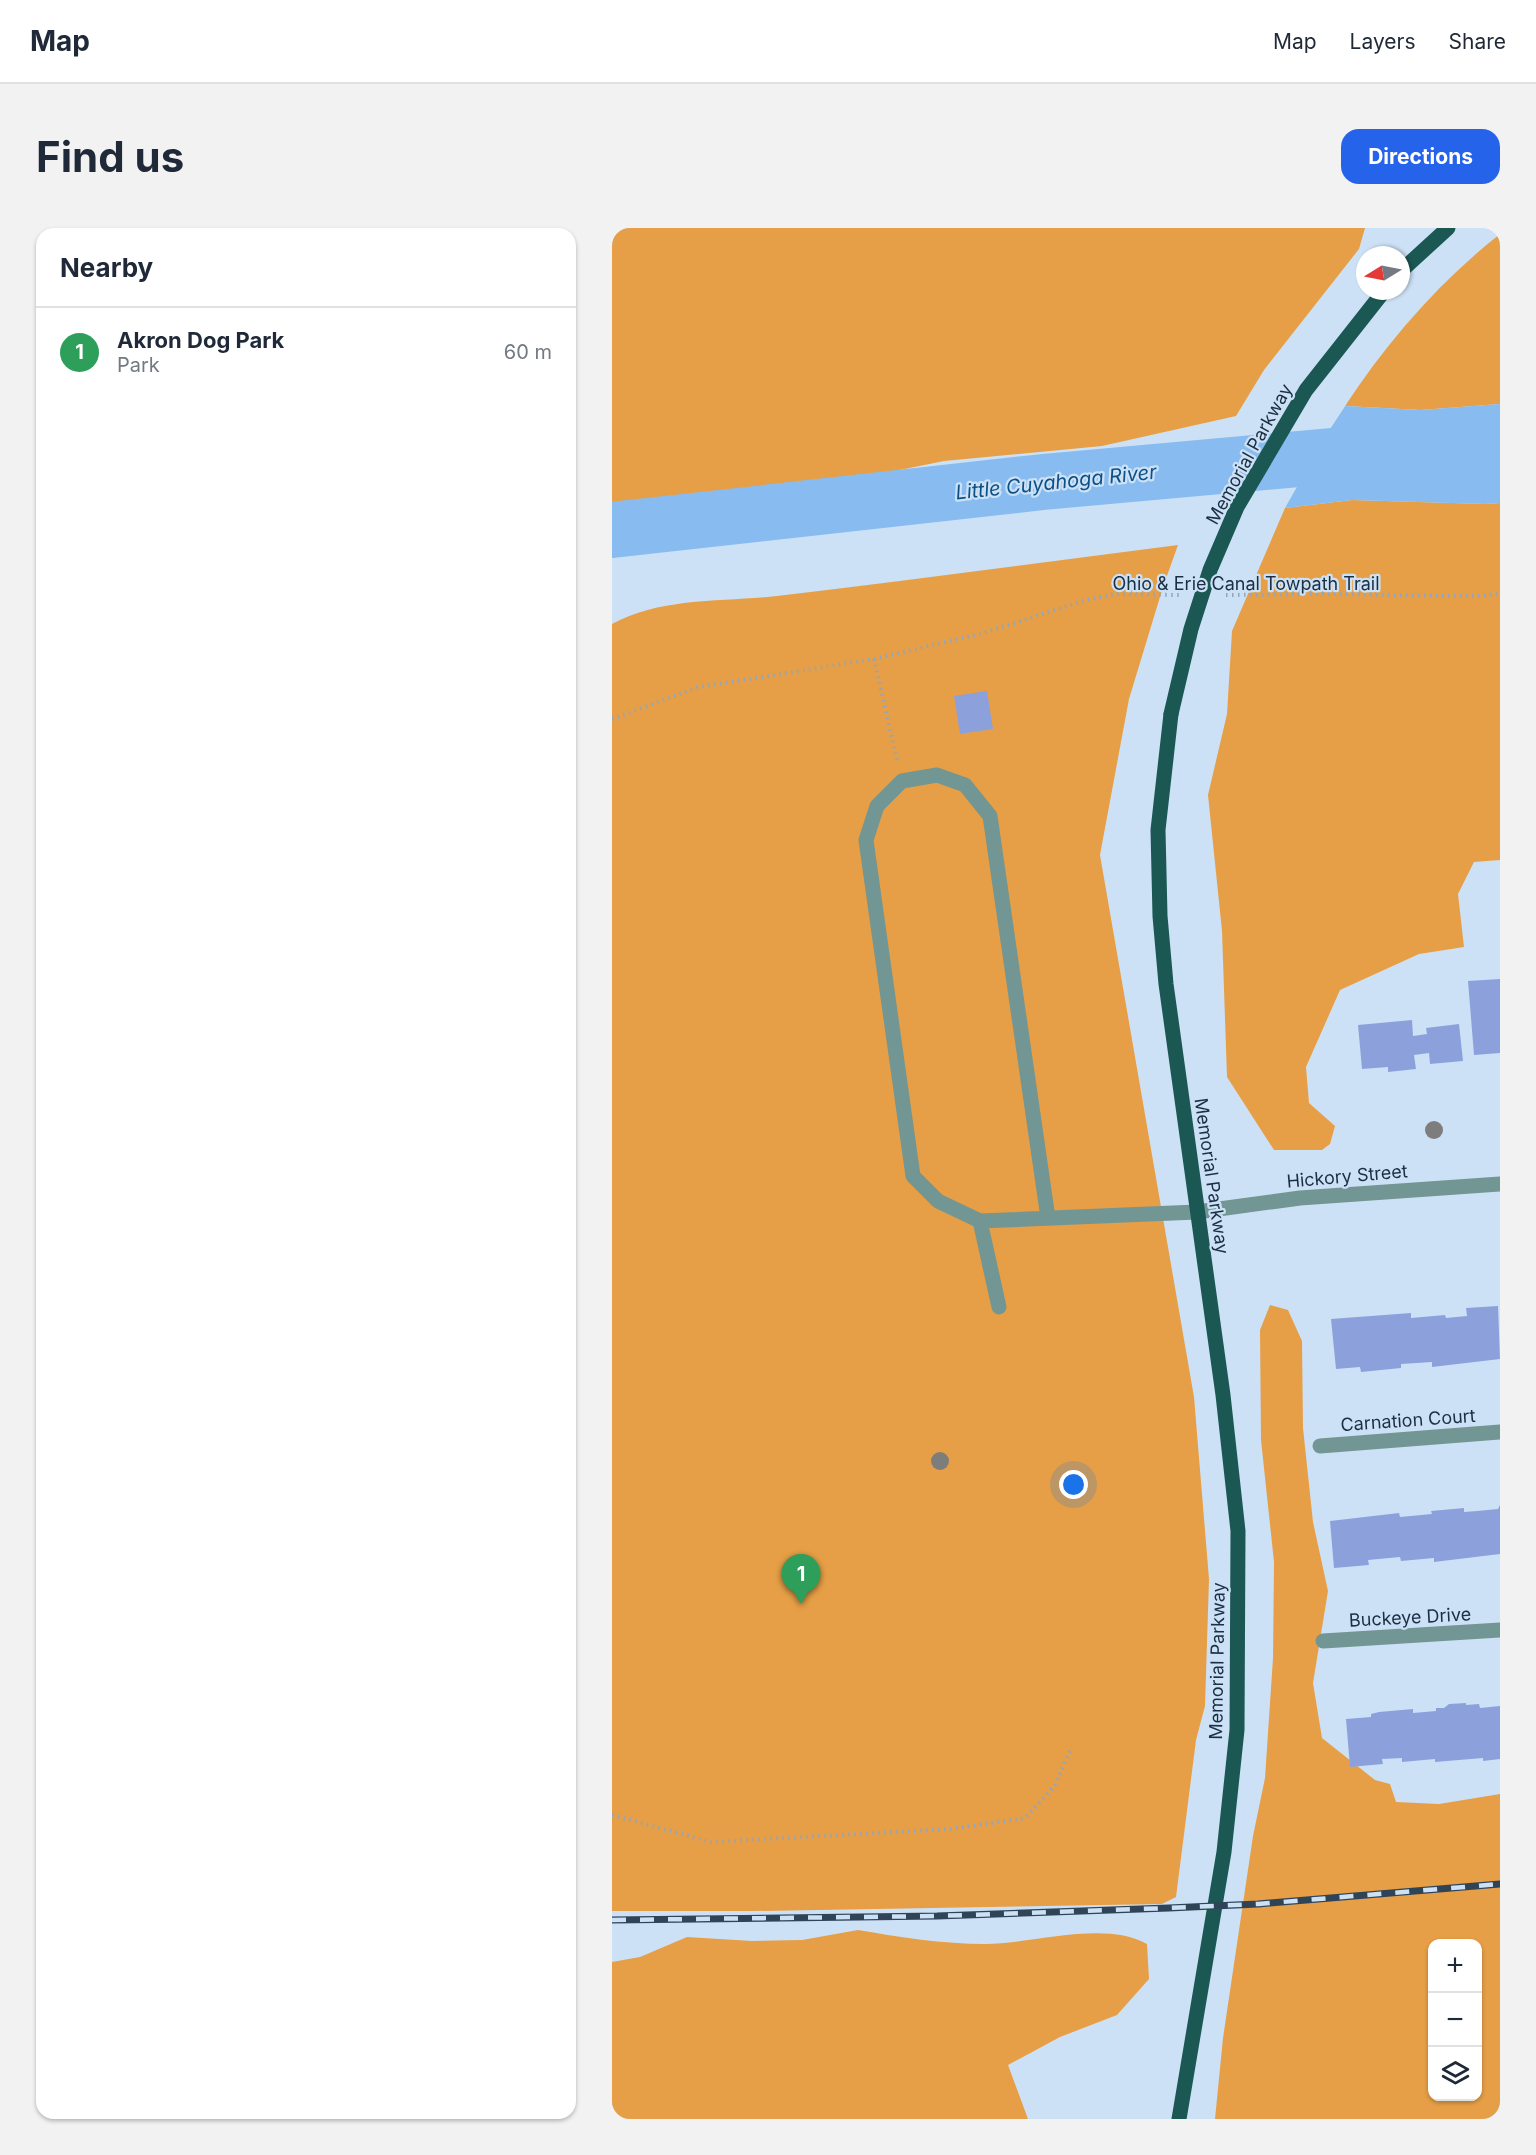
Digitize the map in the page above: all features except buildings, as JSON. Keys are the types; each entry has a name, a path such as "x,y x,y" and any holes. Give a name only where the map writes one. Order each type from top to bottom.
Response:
{"main road":[{"path":"1410,262 1444,229"},
{"name":"Memorial Parkway","path":"1179,2119 1224,1852 1237,1730 1239,1531 1223,1395 1166,984 1160,916 1158,830 1172,714 1191,629 1210,570 1237,507 1306,390 1377,300"}],"street":[{"path":"999,1307 980,1221 938,1201 913,1176 866,840 877,806 902,781 937,775 965,785 990,816 1048,1218"},
{"name":"Hickory Street","path":"980,1221 1197,1212 1300,1198 1500,1184"},
{"name":"Carnation Court","path":"1320,1446 1500,1432"},
{"name":"Buckeye Drive","path":"1323,1641 1500,1630"}],"path":[{"name":"Ohio & Erie Canal Towpath Trail","path":"612,719 699,687 874,659 983,633 1086,600 1114,594 1188,595"},
{"name":"Ohio & Erie Canal Towpath Trail","path":"1222,595 1476,596 1500,594"},
{"path":"874,659 902,781"},
{"path":"612,1815 711,1842 950,1829 1014,1820 1025,1818 1054,1787 1071,1748"}],"shaded area":[{"path":"612,228 1365,228 1360,246 1356,246 1356,253 1264,370 1236,416 1102,446 944,461 880,474 764,491 612,506"},
{"path":"1500,234 1500,404 1421,410 1345,406 1378,359 1415,314 1456,272"},
{"path":"1352,500 1500,503 1500,860 1474,862 1458,894 1464,947 1419,954 1340,990 1306,1067 1309,1103 1335,1126 1330,1144 1322,1150 1274,1150 1227,1077 1222,931 1208,795 1227,714 1232,631 1285,508"},
{"path":"1178,545 1129,699 1100,855 1194,1397 1209,1579 1205,1706 1196,1740 1176,1897 1162,1904 755,1911 612,1911 612,624 651,609 693,602 777,596"},
{"path":"1270,1305 1288,1310 1302,1341 1303,1428 1313,1522 1328,1591 1313,1683 1322,1738 1375,1780 1390,1784 1396,1802 1439,1804 1500,1794 1500,2119 1215,2119 1223,2038 1253,1836 1265,1778 1273,1658 1274,1562 1261,1440 1260,1330"},
{"path":"858,1930 921,1940 969,1944 1004,1943 1090,1933 1130,1937 1147,1944 1149,1979 1117,2015 1060,2037 1008,2065 1028,2119 612,2119 612,1962 640,1957 687,1937 752,1941 802,1940"}],"water":[{"path":"1500,404 1500,503 1352,500 1285,508 1345,406 1421,410"}],"pier":[{"path":"1347,403 1283,510 1282,507 1325,430 1342,404"}],"waterway":[{"name":"Little Cuyahoga River","path":"612,530 1043,482 1500,441"}],"railway":[{"path":"612,1920 937,1916 1169,1908 1258,1904 1500,1884"}],"place":[{"name":"Akron Dog Park","path":"801,1604"}]}
